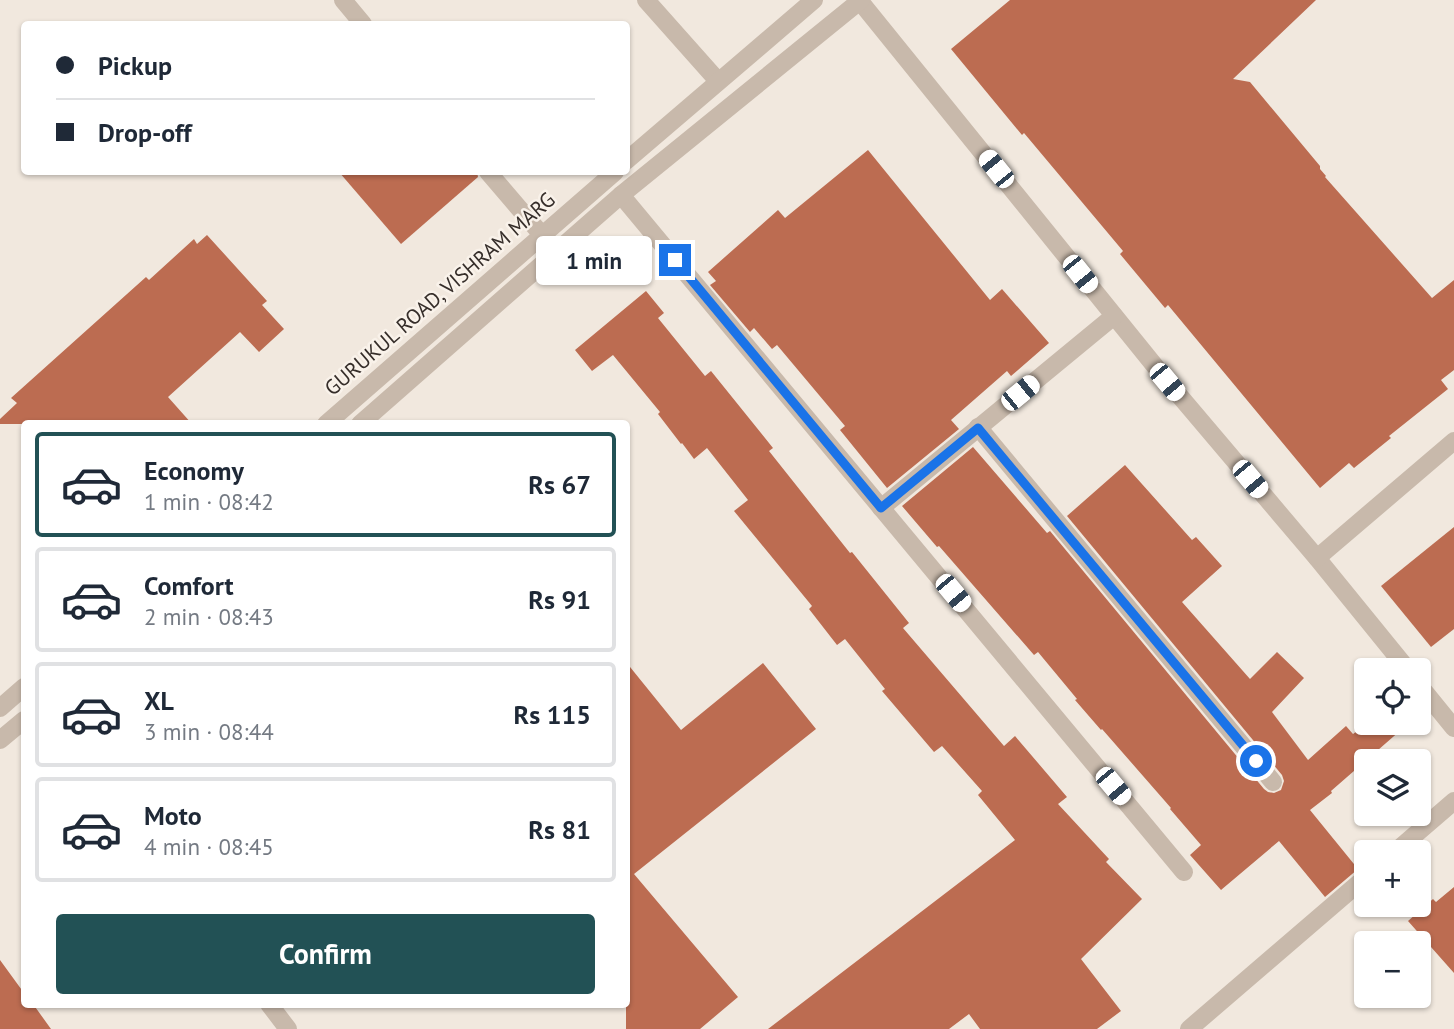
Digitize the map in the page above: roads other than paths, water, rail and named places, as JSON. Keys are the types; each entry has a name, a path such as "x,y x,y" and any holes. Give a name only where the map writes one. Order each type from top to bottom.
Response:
{"street":[{"path":"342,0 360,21"},
{"path":"646,0 718,81"},
{"path":"630,158 814,0"},
{"path":"365,420 621,195 860,0 1167,382 1398,658"},
{"path":"491,175 542,235"},
{"name":"GURUKUL ROAD, VISHRAM MARG","path":"331,420 612,175"},
{"path":"621,195 1184,872"},
{"path":"881,508 1114,316"},
{"path":"978,428 1273,782"},
{"path":"1317,558 1454,441"},
{"path":"0,708 21,690"},
{"path":"1431,700 1454,728"},
{"path":"0,740 21,722"},
{"path":"1409,840 1454,801"},
{"path":"1189,1029 1354,887"},
{"path":"272,1008 288,1029"}]}
